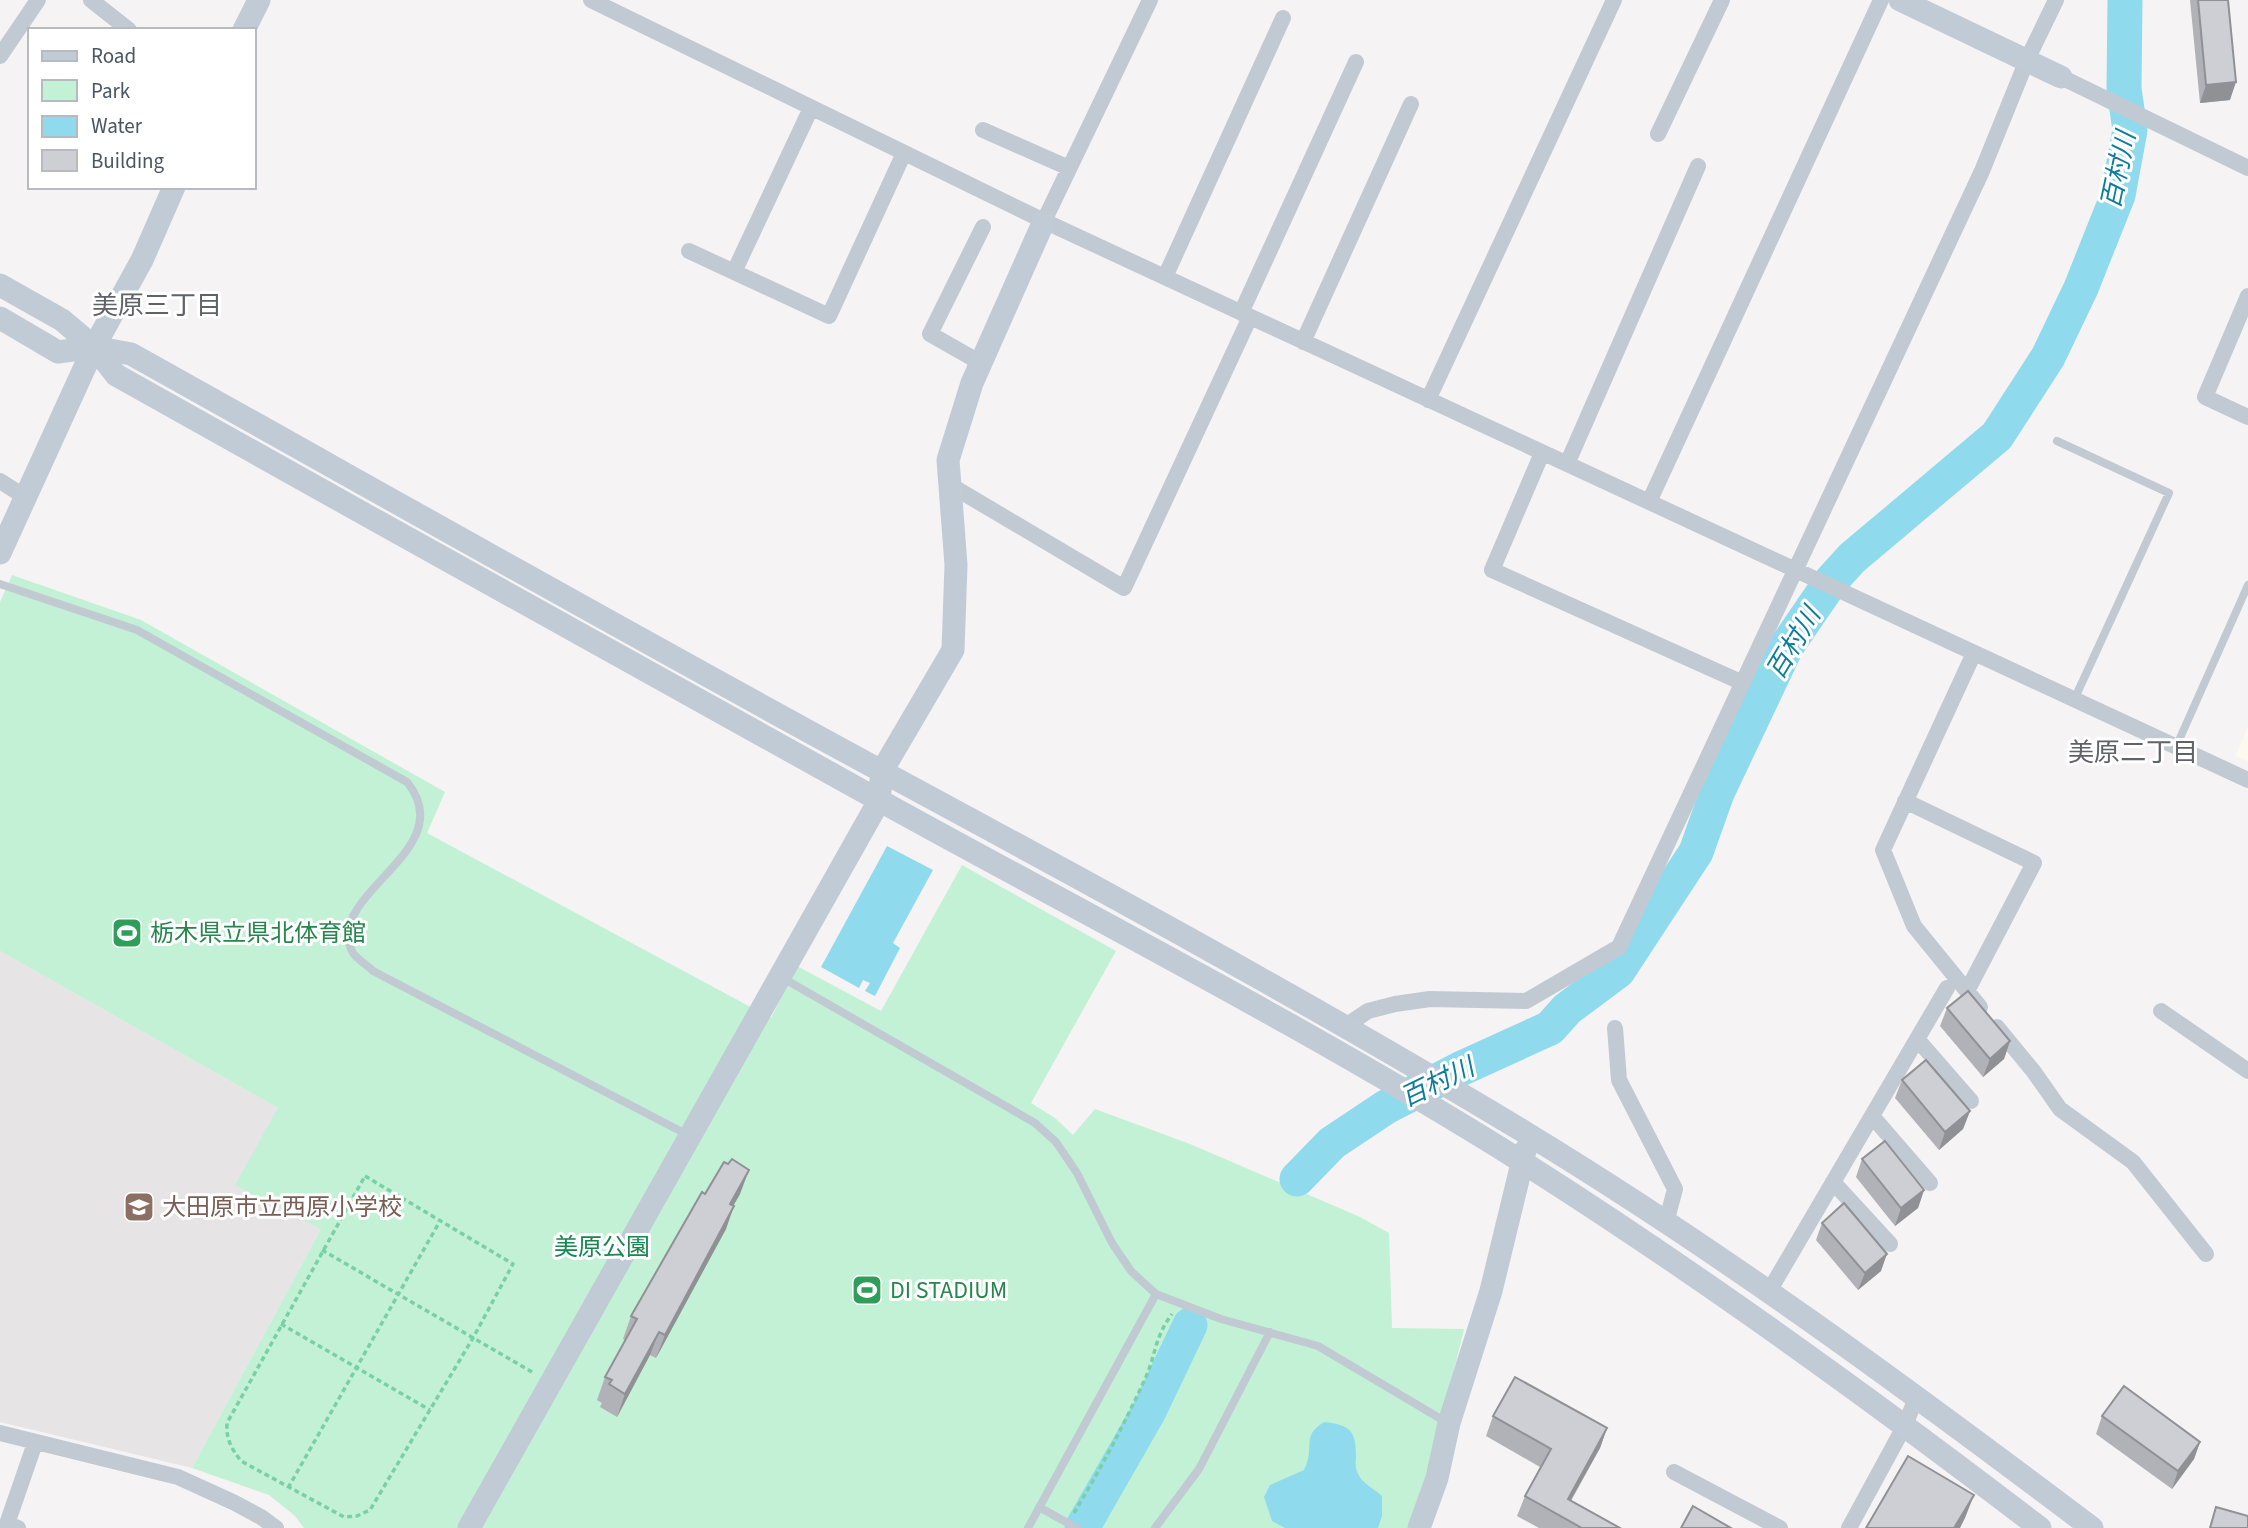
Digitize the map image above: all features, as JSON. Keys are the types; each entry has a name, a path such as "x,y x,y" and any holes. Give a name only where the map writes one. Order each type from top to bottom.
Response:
{"street":[{"path":"0,56 38,0"},
{"path":"91,0 108,6 127,28"},
{"path":"245,28 258,0"},
{"path":"591,0 1044,221 2248,780"},
{"path":"474,1524 779,975 879,801 882,771 953,650 956,565 947,460 972,383 1044,221 1150,0"},
{"path":"1428,400 1614,0"},
{"path":"1658,134 1722,0"},
{"path":"1649,502 1881,0"},
{"path":"1900,0 2248,168"},
{"path":"1345,1027 1368,1010 1395,1004 1430,999 1526,1001 1619,947 1982,171 2056,0"},
{"path":"1165,277 1283,18"},
{"path":"950,485 1124,587 1356,62"},
{"path":"1304,342 1411,104"},
{"path":"734,272 811,108"},
{"path":"983,130 1069,168"},
{"path":"690,251 829,316 904,153"},
{"path":"1567,464 1698,166"},
{"path":"0,554 93,347 142,260 172,189"},
{"path":"981,363 930,334 983,227"},
{"path":"0,285 62,320 93,347 116,376 879,801 1056,895 1388,1082 1522,1162 1674,1261 1905,1425 2040,1528"},
{"path":"2248,296 2205,397 2248,417"},
{"path":"0,318 58,352 93,347 131,354 882,771 1061,867 1345,1027 1529,1135 1666,1223 1917,1396 2092,1528"},
{"path":"1542,453 1492,570 1743,683"},
{"path":"0,481 25,497"},
{"path":"1974,653 1882,850 1914,926 2034,1072 2060,1109 2133,1161 2206,1254"},
{"path":"1905,800 2034,863 1967,991"},
{"path":"1768,1293 1947,988"},
{"path":"2161,1011 2248,1071"},
{"path":"1615,1028 1619,1080 1675,1189 1666,1223"},
{"path":"1917,1040 1971,1101"},
{"path":"1872,1116 1930,1183"},
{"path":"1419,1528 1437,1478 1449,1423 1491,1291 1529,1135"},
{"path":"1833,1182 1890,1244"},
{"path":"1849,1528 1905,1425 1917,1396"},
{"path":"0,1433 178,1477 244,1508 276,1528"},
{"path":"18,1528 7,1524 35,1443"},
{"path":"1674,1472 1780,1528"}],"lane":[{"path":"2057,441 2169,493 2074,700"},
{"path":"0,583 137,630 407,782 417,794 421,808 415,834 403,855 351,918 348,935 351,952 373,971 691,1137"},
{"path":"2176,747 2248,585"},
{"path":"779,975 1035,1123 1056,1142 1077,1173 1112,1243 1131,1271 1157,1294 1221,1319 1318,1346 1449,1423"},
{"path":"1028,1528 1157,1294"},
{"path":"1155,1528 1199,1469 1270,1332"},
{"path":"1040,1507 1077,1528"}],"path":[{"path":"365,1176 513,1264 473,1338 370,1510 357,1516 344,1517 241,1461 231,1448 226,1435 227,1423 322,1250 365,1176"},
{"path":"288,1488 440,1221"},
{"path":"322,1250 551,1383"},
{"path":"1072,1517 1122,1427 1147,1374 1156,1341 1179,1304"},
{"path":"281,1324 430,1410"}],"shaded area":[{"path":"2248,727 2248,761 2235,756"},
{"name":"大田原市立西原小学校","path":"0,951 278,1108 321,1229 192,1468 0,1422"}],"green space":[{"name":"美原公園","path":"12,575 141,620 445,792 427,833 771,1018 797,966 881,1011 962,865 1116,951 1031,1103 1055,1118 1073,1135 1095,1109 1190,1144 1360,1217 1389,1233 1392,1328 1464,1329 1431,1464 1409,1528 304,1528 295,1516 269,1495 192,1468 321,1229 235,1185 278,1108 0,951 0,602"}],"water":[{"path":"887,846 933,870 893,943 900,948 875,996 865,991 870,983 863,980 859,988 821,967"},
{"path":"1324,1422 1346,1427 1353,1435 1358,1473 1363,1481 1382,1496 1382,1516 1378,1528 1285,1528 1272,1521 1264,1497 1270,1485 1304,1470 1312,1432"}],"building":[{"path":"2198,0 2228,0 2236,82 2206,85"},
{"path":"1968,991 2010,1041 1990,1059 1947,1008"},
{"path":"1926,1060 1970,1111 1945,1132 1902,1080"},
{"path":"1885,1141 1924,1190 1901,1208 1862,1159"},
{"path":"732,1159 749,1170 730,1204 734,1206 665,1335 659,1332 625,1394 609,1384 612,1380 605,1377 637,1319 631,1316 702,1192 705,1194 724,1162 728,1164"},
{"path":"1844,1203 1887,1254 1865,1273 1822,1223"},
{"path":"1515,1377 1607,1428 1568,1499 1620,1528 1579,1528 1525,1496 1551,1449 1493,1416"},
{"path":"2124,1386 2200,1442 2178,1471 2102,1416"},
{"path":"1908,1456 1974,1495 1954,1528 1866,1528"},
{"path":"1693,1506 1731,1528 1681,1528"},
{"path":"2216,1507 2248,1516 2248,1528 2210,1528"}],"waterway":[{"name":"百村川","path":"1297,1179 1332,1143 1386,1107 1460,1069 1550,1028 1567,1009 1618,971 1696,852 1717,793 1786,647 1832,580 1852,558 1997,436 2048,357 2081,288 2118,195 2130,130 2124,89 2125,0"},
{"name":"百村川","path":"1082,1528 1149,1411 1190,1325"}],"place":[{"name":"栃木県立県北体育館","path":"127,933"},
{"name":"大田原市立西原小学校","path":"139,1207"},
{"name":"DI STADIUM","path":"867,1290"}],"district":[{"name":"美原三丁目","path":"157,305"},
{"name":"美原二丁目","path":"2133,752"}]}
